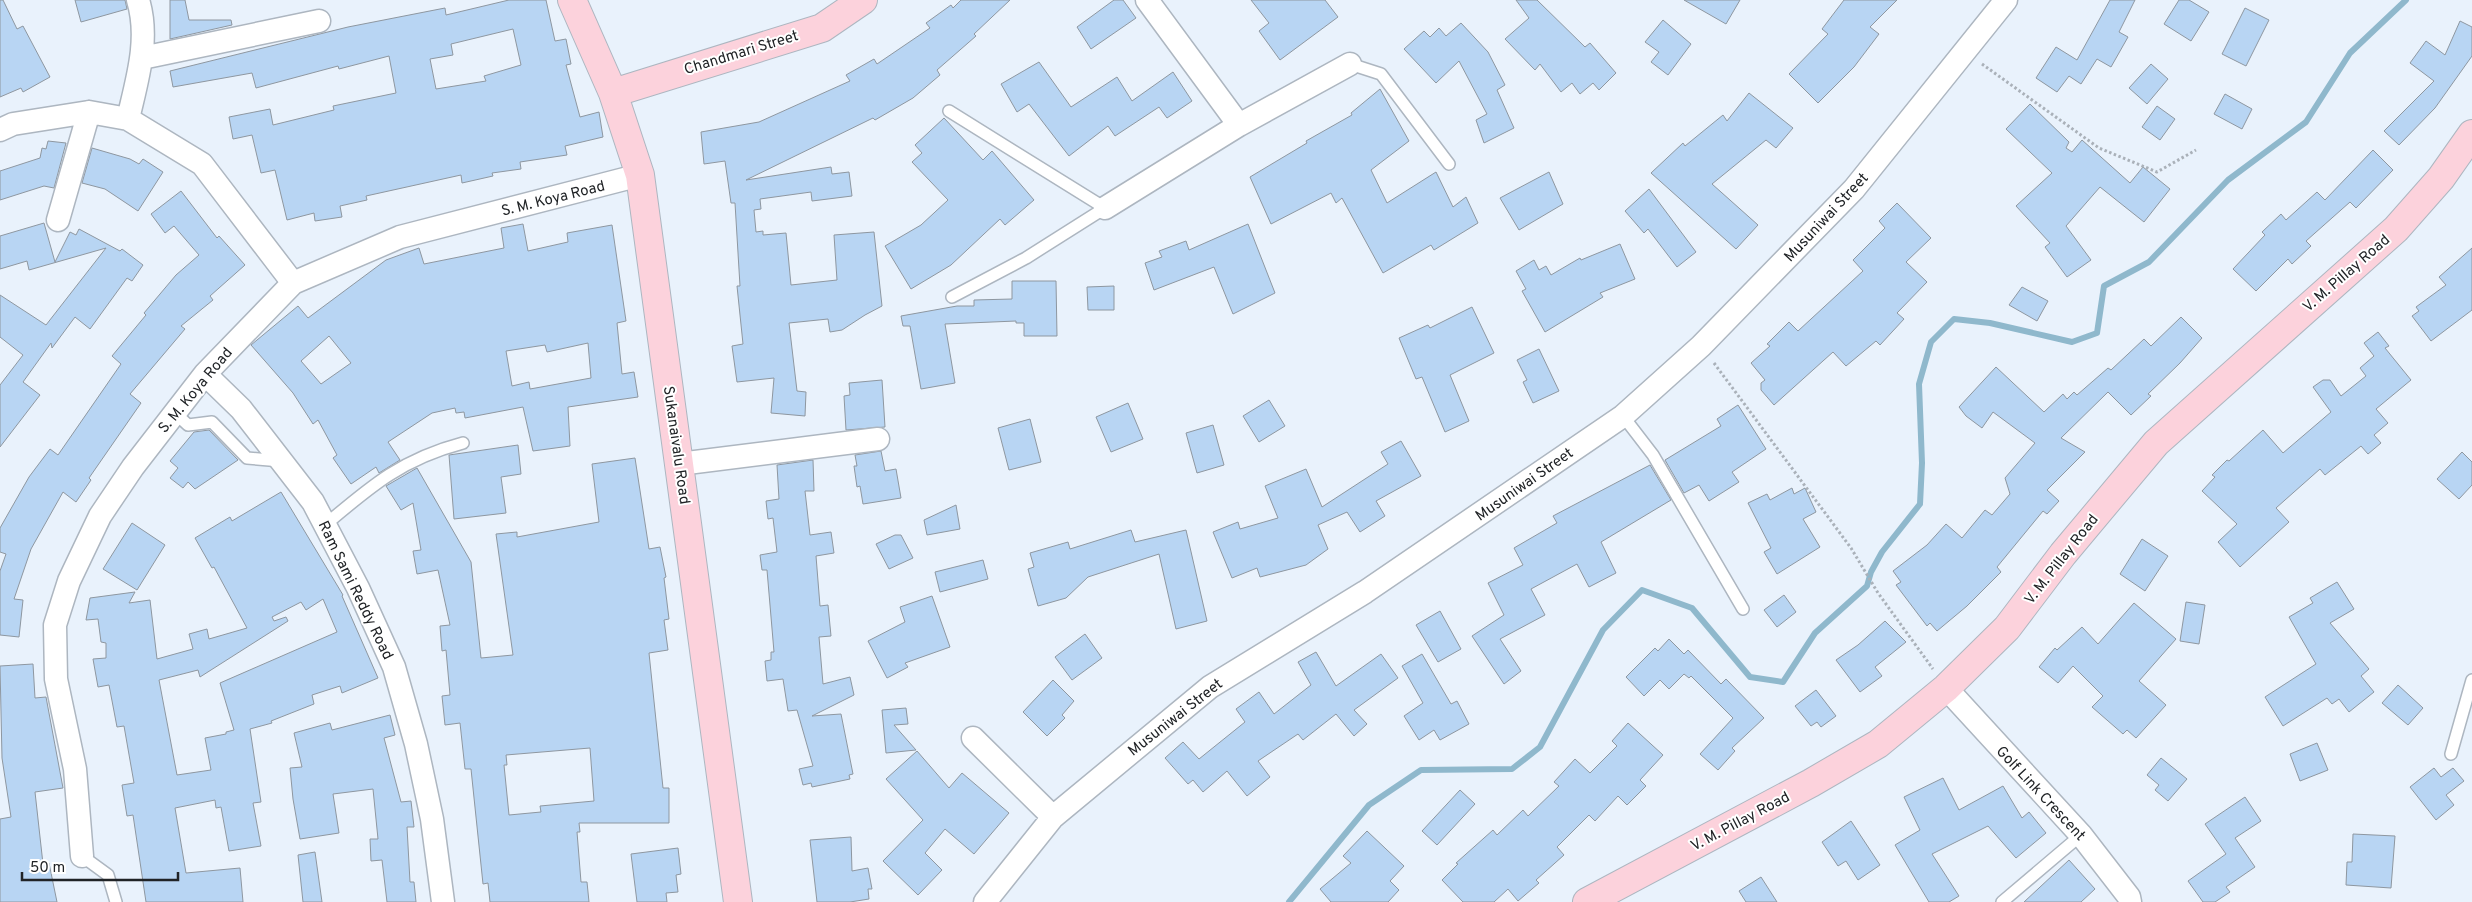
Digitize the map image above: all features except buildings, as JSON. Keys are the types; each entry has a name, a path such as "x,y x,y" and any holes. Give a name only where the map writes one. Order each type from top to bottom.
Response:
{"main road":[{"name":"Sukanaivalu Road","path":"572,0 613,93 640,175 738,902"},
{"name":"Chandmari Street","path":"613,93 822,28 863,0"},
{"name":"V. M. Pillay Road","path":"1587,902 1811,783 1878,744 1946,688 2007,628 2063,554 2156,443 2396,229 2441,178 2472,134"}],"street":[{"path":"128,119 142,58 144,18 138,0"},
{"path":"1147,0 1239,125"},
{"name":"Musuniwai Street","path":"985,902 1053,817 1210,687 1365,592 1622,416 1701,346 1854,189 2006,0"},
{"path":"142,58 319,21"},
{"path":"1105,208 1239,125 1350,64"},
{"path":"58,220 89,112"},
{"path":"0,130 13,124 89,112 128,119 202,164 293,283"},
{"name":"S. M. Koya Road","path":"82,856 74,769 56,679 55,625 69,581 100,516 133,467 206,374 293,283 400,237 640,175"},
{"name":"Ram Sami Reddy Road","path":"206,374 241,409 313,502 358,588 394,667 416,744 432,819 443,902"},
{"path":"679,464 878,439"},
{"name":"Golf Link Crescent","path":"1946,688 2081,835 2129,897 2130,902"},
{"path":"973,738 1053,817"}],"lane":[{"path":"1350,64 1381,74 1449,164"},
{"path":"949,111 1105,208 1026,258 952,297"},
{"path":"175,413 188,425 212,422 247,458 281,461"},
{"path":"1622,416 1653,456 1743,609"},
{"path":"325,525 374,484 411,461 431,452 462,443"},
{"path":"2451,754 2472,680"},
{"path":"2002,902 2081,835"},
{"path":"82,856 108,875 116,902"}],"path":[{"path":"1965,52 2099,148 2157,172 2196,150"},
{"path":"1701,346 1851,548 1878,593 1946,688"}],"waterway":[{"path":"1289,902 1369,805 1421,770 1512,769 1540,747 1603,630 1642,590 1692,608 1750,677 1783,682 1815,633 1867,586 1871,572 1882,552 1920,504 1922,463 1919,384 1931,342 1954,319 1990,323 2072,342 2097,333 2104,286 2149,262 2228,180 2306,122 2350,53 2406,0"}]}
